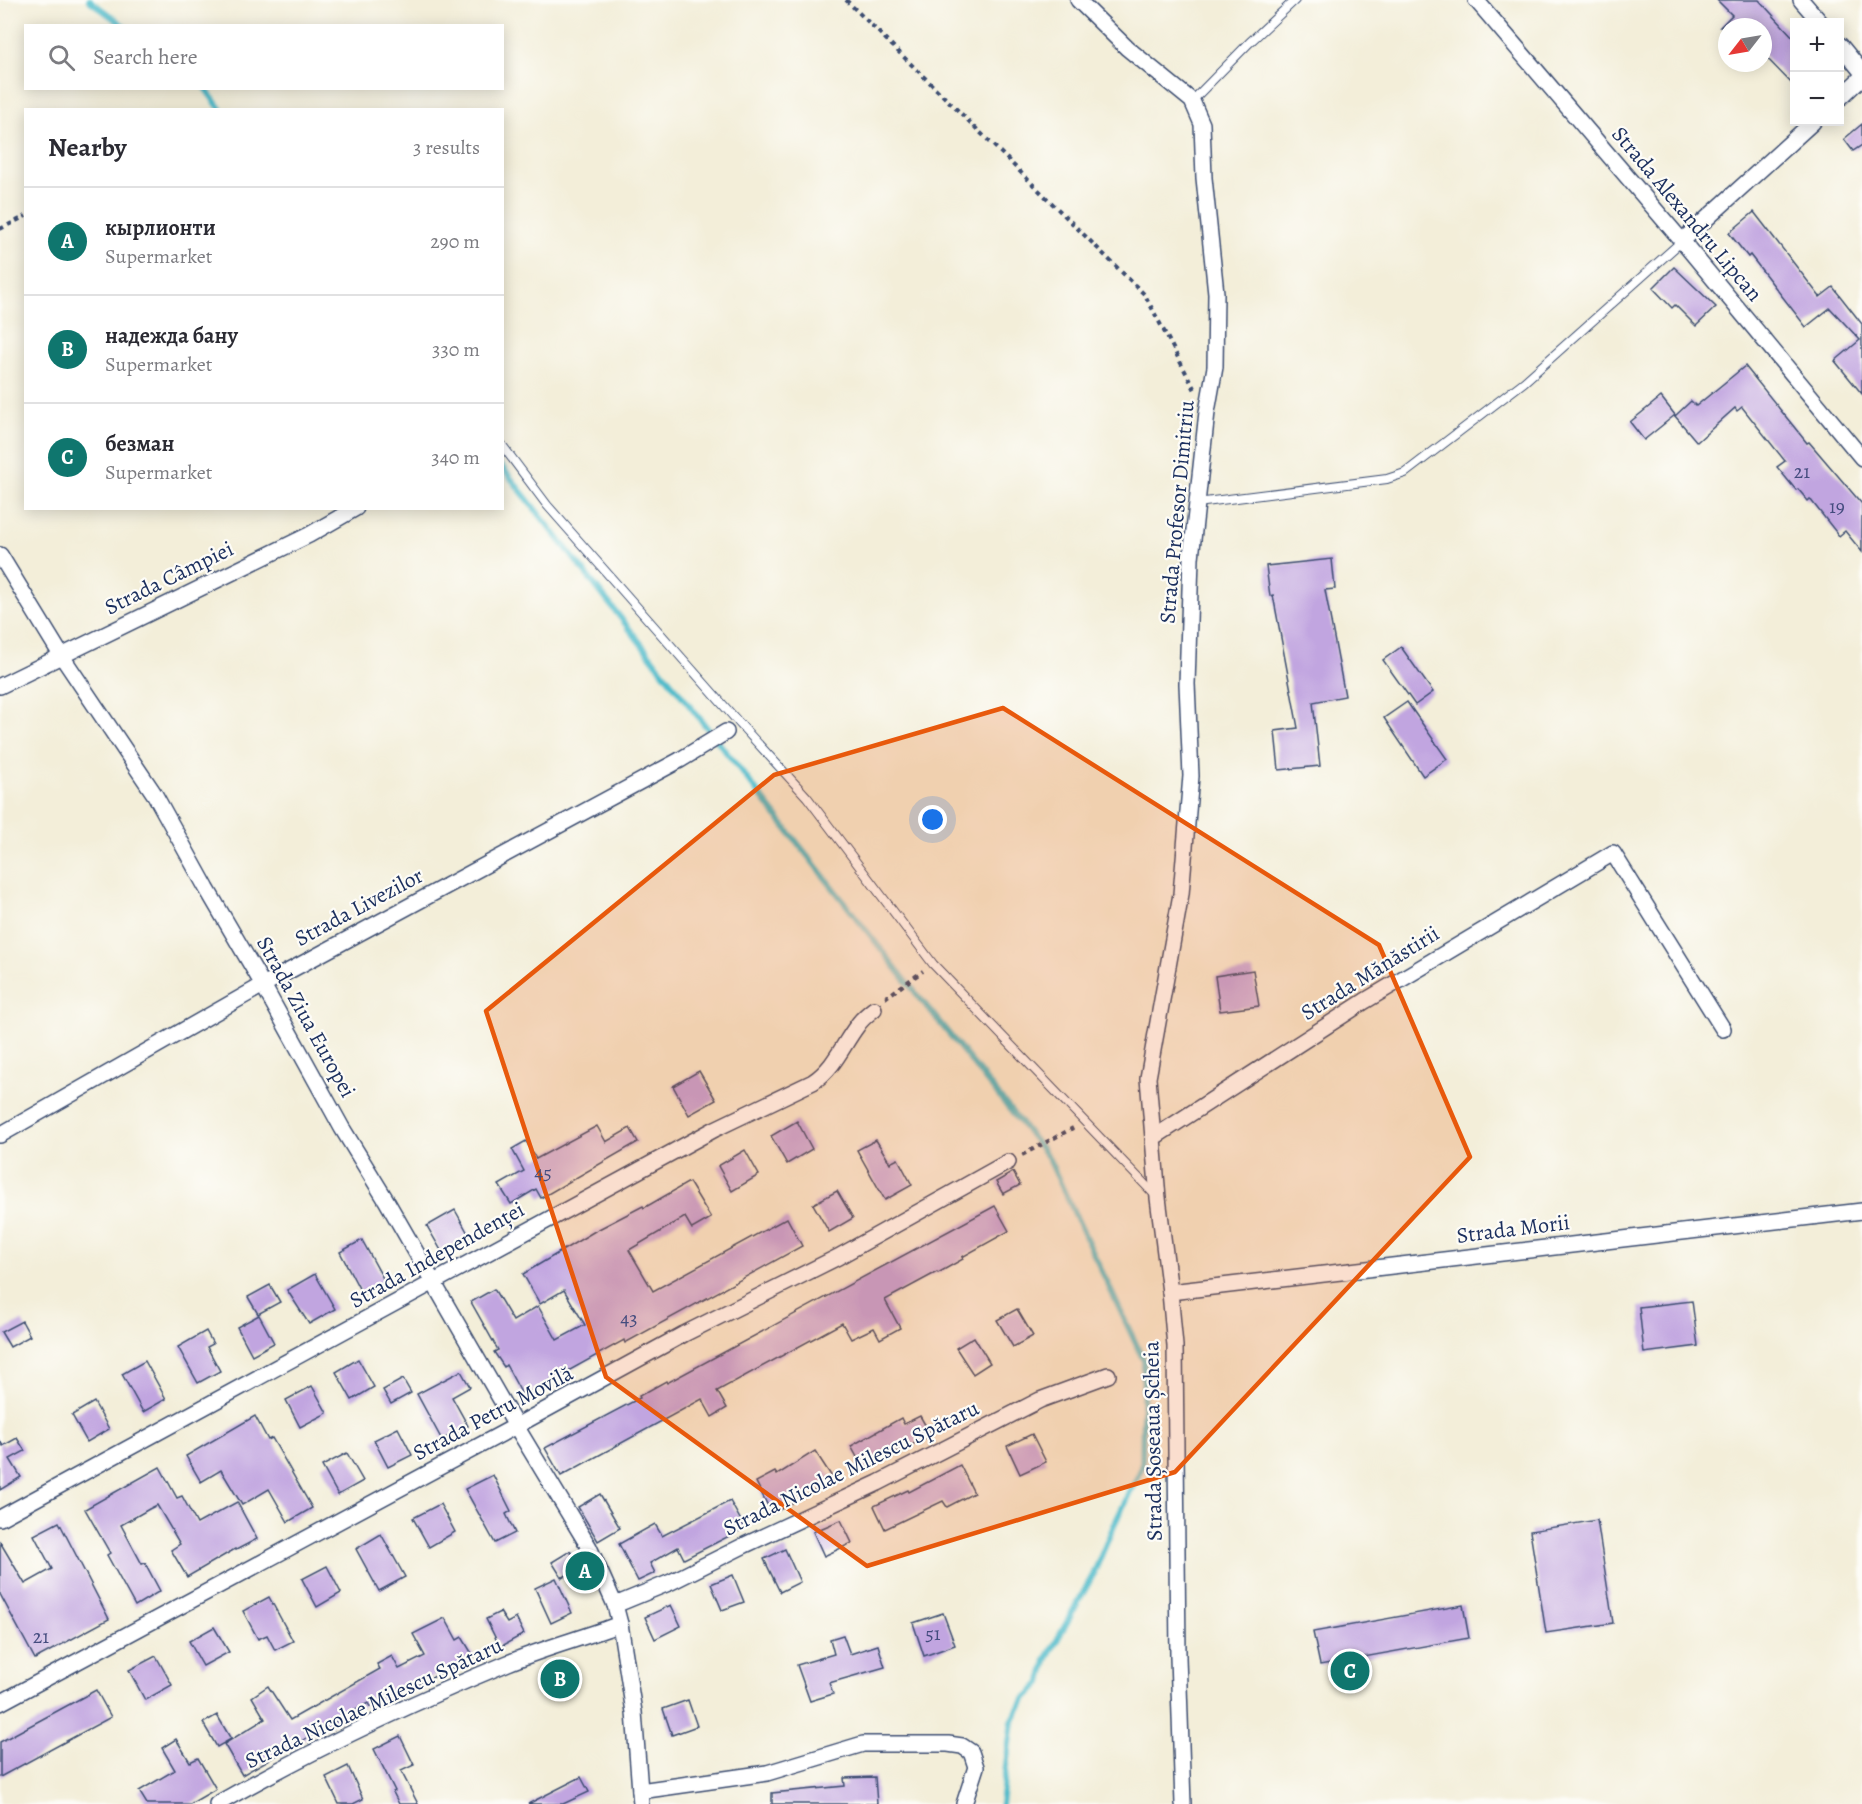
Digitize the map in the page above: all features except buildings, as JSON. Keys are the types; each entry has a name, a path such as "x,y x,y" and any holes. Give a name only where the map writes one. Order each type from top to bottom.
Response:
{"street":[{"path":"1078,0 1128,48 1192,101"},
{"name":"Strada Alexandru Lipcan","path":"1476,0 1682,241 1862,458"},
{"path":"1801,0 1817,18"},
{"path":"1844,51 1862,72"},
{"path":"1844,93 1862,77"},
{"name":"Strada Profesor Dimitriu","path":"1148,1078 1181,894 1191,776 1187,684 1191,558 1207,412 1215,367 1216,293 1204,178 1202,124 1192,101"},
{"path":"1682,241 1809,126"},
{"name":"Strada Câmpiei","path":"0,686 309,535 353,510"},
{"name":"Strada Ziua Europei","path":"0,555 62,655 155,795 342,1128 589,1547 615,1605 620,1624 634,1712 641,1798"},
{"name":"Strada Livezilor","path":"0,1135 263,985 680,760 726,732"},
{"name":"Strada Mănăstirii","path":"1153,1138 1365,1001 1613,853 1723,1029"},
{"name":"Strada Independenței","path":"0,1518 715,1129 813,1082 826,1073 841,1054 857,1024 874,1009"},
{"name":"Strada Șoseaua Șcheia","path":"1148,1078 1174,1346 1178,1657 1183,1804"},
{"name":"Strada Petru Movilă","path":"0,1703 684,1334 838,1257 1008,1162"},
{"name":"Strada Morii","path":"1170,1292 1862,1210"},
{"name":"Strada Nicolae Milescu Spătaru","path":"615,1605 671,1582 878,1484 1040,1400 1108,1375"},
{"name":"Strada Nicolae Milescu Spătaru","path":"217,1804 345,1737 452,1687 511,1662 620,1624"},
{"path":"641,1798 768,1773 863,1744 948,1744 962,1746 970,1752 976,1767 964,1804"}],"lane":[{"path":"1192,101 1295,0"},
{"path":"1197,503 1387,479 1405,473 1524,382 1682,241"},
{"path":"504,448 547,505 740,724 807,796 933,964 1158,1198"},
{"path":"726,732 740,724"}],"path":[{"path":"846,0 1145,294 1207,412"},
{"path":"0,229 24,217"},
{"path":"897,990 918,975"},
{"path":"1027,1152 1085,1122"}],"highlighted area":[{"path":"1003,708 1379,945 1470,1157 1175,1472 867,1566 606,1377 486,1011 774,775"}],"waterway":[{"path":"89,0 121,24"},
{"path":"206,90 220,108"},
{"path":"504,470 903,977 1048,1157 1144,1361 1142,1467 1093,1575 1046,1660 1041,1683 1024,1700 1012,1721 1001,1804"}],"place":[{"name":"кырлионти","path":"585,1571"},
{"name":"безман","path":"1350,1671"},
{"name":"надежда бану","path":"560,1679"}]}
